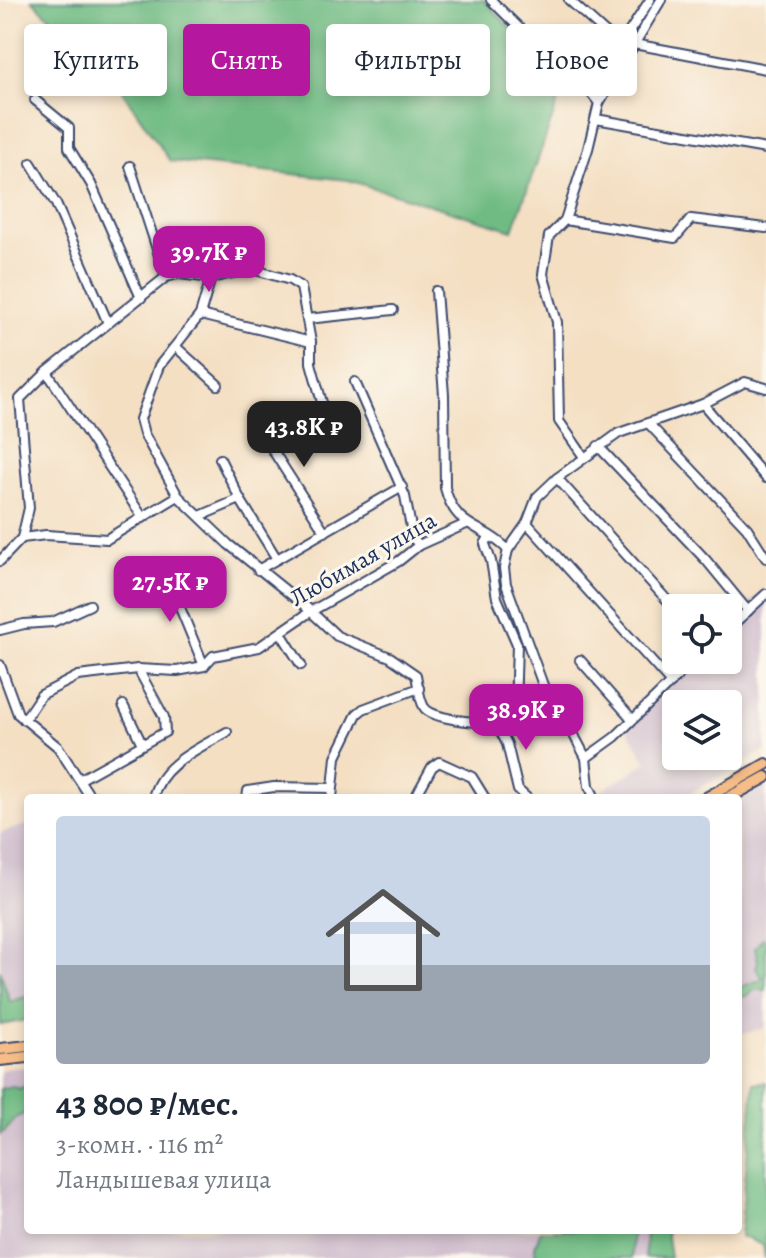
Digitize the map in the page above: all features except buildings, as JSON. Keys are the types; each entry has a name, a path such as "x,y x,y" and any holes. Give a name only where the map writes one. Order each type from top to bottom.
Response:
{"main road":[{"path":"713,794 766,764"},
{"path":"735,794 766,777"},
{"path":"0,1049 24,1046"},
{"path":"0,1060 24,1057"}],"street":[{"path":"491,0 515,24"},
{"path":"569,0 596,24"},
{"path":"634,24 650,0"},
{"path":"637,39 661,0"},
{"path":"637,45 766,69"},
{"path":"593,96 599,103"},
{"path":"584,457 559,421 557,322 543,274 549,236 565,220 603,96"},
{"path":"35,100 69,128 69,148 91,184 141,298"},
{"path":"596,119 766,149"},
{"path":"31,163 56,204 108,323"},
{"path":"130,166 166,277"},
{"path":"565,220 675,238 691,219 766,228"},
{"path":"0,561 22,538 29,508 19,405 23,394 166,277 179,274 211,278 252,269 290,280 301,287 311,342 311,363 328,424"},
{"path":"211,278 200,315 159,366 140,419 144,434 178,496 258,570 337,636 390,657 416,675 424,707 433,715 497,724 510,722 515,711 517,644 497,598 485,544 489,537"},
{"path":"436,291 448,499 466,524 499,541 508,550"},
{"path":"307,319 393,310"},
{"path":"200,315 311,342"},
{"path":"176,347 218,385"},
{"path":"47,372 143,518"},
{"path":"355,382 402,487 413,538 419,545"},
{"path":"593,794 586,758 567,722 547,696 506,584 504,568 508,550 527,523 537,497 598,446 619,433 703,404 745,382 762,387 766,396"},
{"path":"703,404 766,478"},
{"path":"648,423 747,528 766,558"},
{"path":"256,424 325,532"},
{"path":"598,446 706,560 748,611"},
{"path":"220,459 240,499 277,559"},
{"path":"557,478 662,594"},
{"path":"258,570 402,487"},
{"path":"22,538 46,535 107,539 178,496"},
{"path":"200,516 240,499"},
{"path":"527,523 671,683"},
{"name":"Любимая улица","path":"24,720 41,695 78,676 138,669 177,671 204,666 213,656 259,647 310,612 399,561 419,545 466,524"},
{"path":"170,571 181,610 204,666"},
{"path":"742,616 766,594"},
{"path":"0,630 53,622 90,605"},
{"path":"281,633 301,665"},
{"path":"580,660 632,719"},
{"path":"0,665 12,700 24,720 58,747 89,794"},
{"path":"81,779 165,732 164,717 138,669"},
{"path":"586,758 615,737 680,674"},
{"path":"248,794 248,791 274,787 332,793 336,757 357,714 419,688"},
{"path":"123,705 142,744"},
{"path":"497,724 507,744 518,790 522,794"},
{"path":"154,794 155,788 181,758 227,732"},
{"path":"419,794 432,767 439,762 472,777 483,794"}],"shaded area":[{"path":"766,588 766,750 742,764 742,690 662,690 662,770 731,770 689,794 598,794 647,762 623,722 674,674 742,674 742,610"},
{"path":"766,783 766,1028 742,1034 742,796"},
{"path":"24,825 24,996 11,1001 0,965 0,833"},
{"path":"24,1067 24,1234 646,1234 645,1258 0,1258 0,1071"}],"green space":[{"path":"32,0 484,0 507,24 506,96 560,96 513,230 348,180 170,161 126,96 167,96 167,24 57,24"},
{"path":"763,938 766,940 766,990 754,990 742,997 742,987 763,979 756,968 755,948"},
{"path":"0,970 10,1002 24,997 24,1021 0,1025"},
{"path":"766,1082 766,1258 763,1245 740,1236 754,1083"},
{"path":"12,1086 19,1089 24,1087 24,1114 0,1134 0,1089"},
{"path":"540,1234 632,1234 632,1258 536,1258 535,1247"},
{"path":"646,1234 667,1234 670,1258 645,1258"}]}
